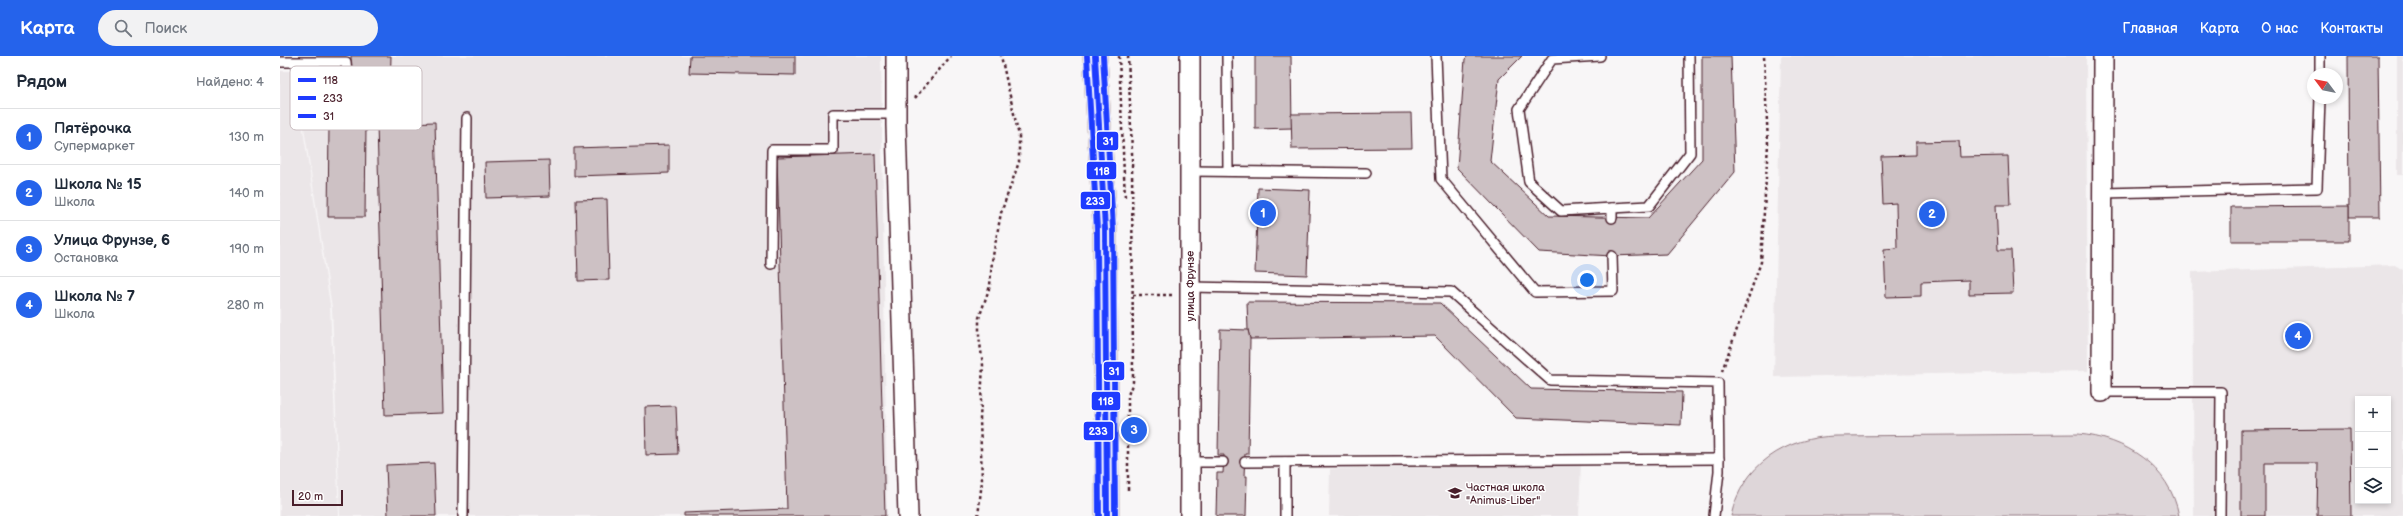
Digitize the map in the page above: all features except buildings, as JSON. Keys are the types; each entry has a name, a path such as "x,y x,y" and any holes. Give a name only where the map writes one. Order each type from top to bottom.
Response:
{"main road":[{"path":"1096,56 1105,229 1107,516"}],"street":[{"path":"896,56 896,114 908,516"},
{"name":"улица Фрунзе","path":"1190,56 1190,516"},
{"path":"2102,392 2103,56"}],"lane":[{"path":"1227,56 1228,171"},
{"path":"1436,56 1441,179 1535,292 1613,291 1612,256"},
{"path":"1600,56 1552,59 1519,109 1529,182 1561,211 1648,206 1690,153 1689,56"},
{"path":"2320,56 2320,68"},
{"path":"280,62 346,62 346,66"},
{"path":"2103,193 2317,188 2320,104"},
{"path":"771,264 772,150 833,150 833,114 896,114"},
{"path":"463,516 466,118"},
{"path":"1190,171 1366,173"},
{"path":"1612,208 1612,218"},
{"path":"1190,291 1451,292 1550,380 1718,383 1719,459 1714,516"},
{"path":"2102,392 2221,392 2220,516"},
{"path":"1245,462 1719,459"},
{"path":"1190,462 1223,462"},
{"path":"1285,462 1285,516"}],"path":[{"path":"913,101 951,56"},
{"path":"978,516 982,481 980,419 983,365 979,336 979,318 990,286 992,261 1001,213 1019,162 1019,136 1001,56"},
{"path":"1128,56 1132,152 1133,294 1133,382 1128,395 1128,497"},
{"path":"1718,383 1761,262 1768,144 1764,56"},
{"path":"1133,294 1190,291"}],"shaded area":[{"path":"281,56 881,56 887,516 340,516 332,308 304,130 422,130 422,66 291,66"},
{"path":"1781,56 2086,56 2088,371 1774,377"},
{"path":"2397,56 2403,56 2403,175 2397,175"},
{"path":"280,71 290,71 290,130 303,130 330,304 339,516 280,516"},
{"path":"2395,265 2403,270 2403,516 2194,516 2192,272"},
{"path":"2078,434 2112,441 2143,458 2155,469 2166,483 2174,498 2179,516 1731,516 1737,498 1745,482 1756,469 1769,457 1784,448 1800,442 1836,436"},
{"name":"Частная школа \"Animus-Liber\"","path":"1581,461 1579,516 1329,516 1330,469"}],"transit line":[{"name":"233","path":"1087,56 1097,229 1099,516"},
{"name":"118","path":"1095,56 1105,229 1107,516"},
{"name":"31","path":"1103,56 1113,229 1115,516"}],"place":[{"name":"Пятёрочка","path":"1263,213"},
{"name":"Школа № 15","path":"1932,214"},
{"name":"Школа № 7","path":"2298,336"},
{"name":"Улица Фрунзе, 6","path":"1134,430"},
{"name":"Частная школа \"Animus-Liber\"","path":"1455,493"}]}
